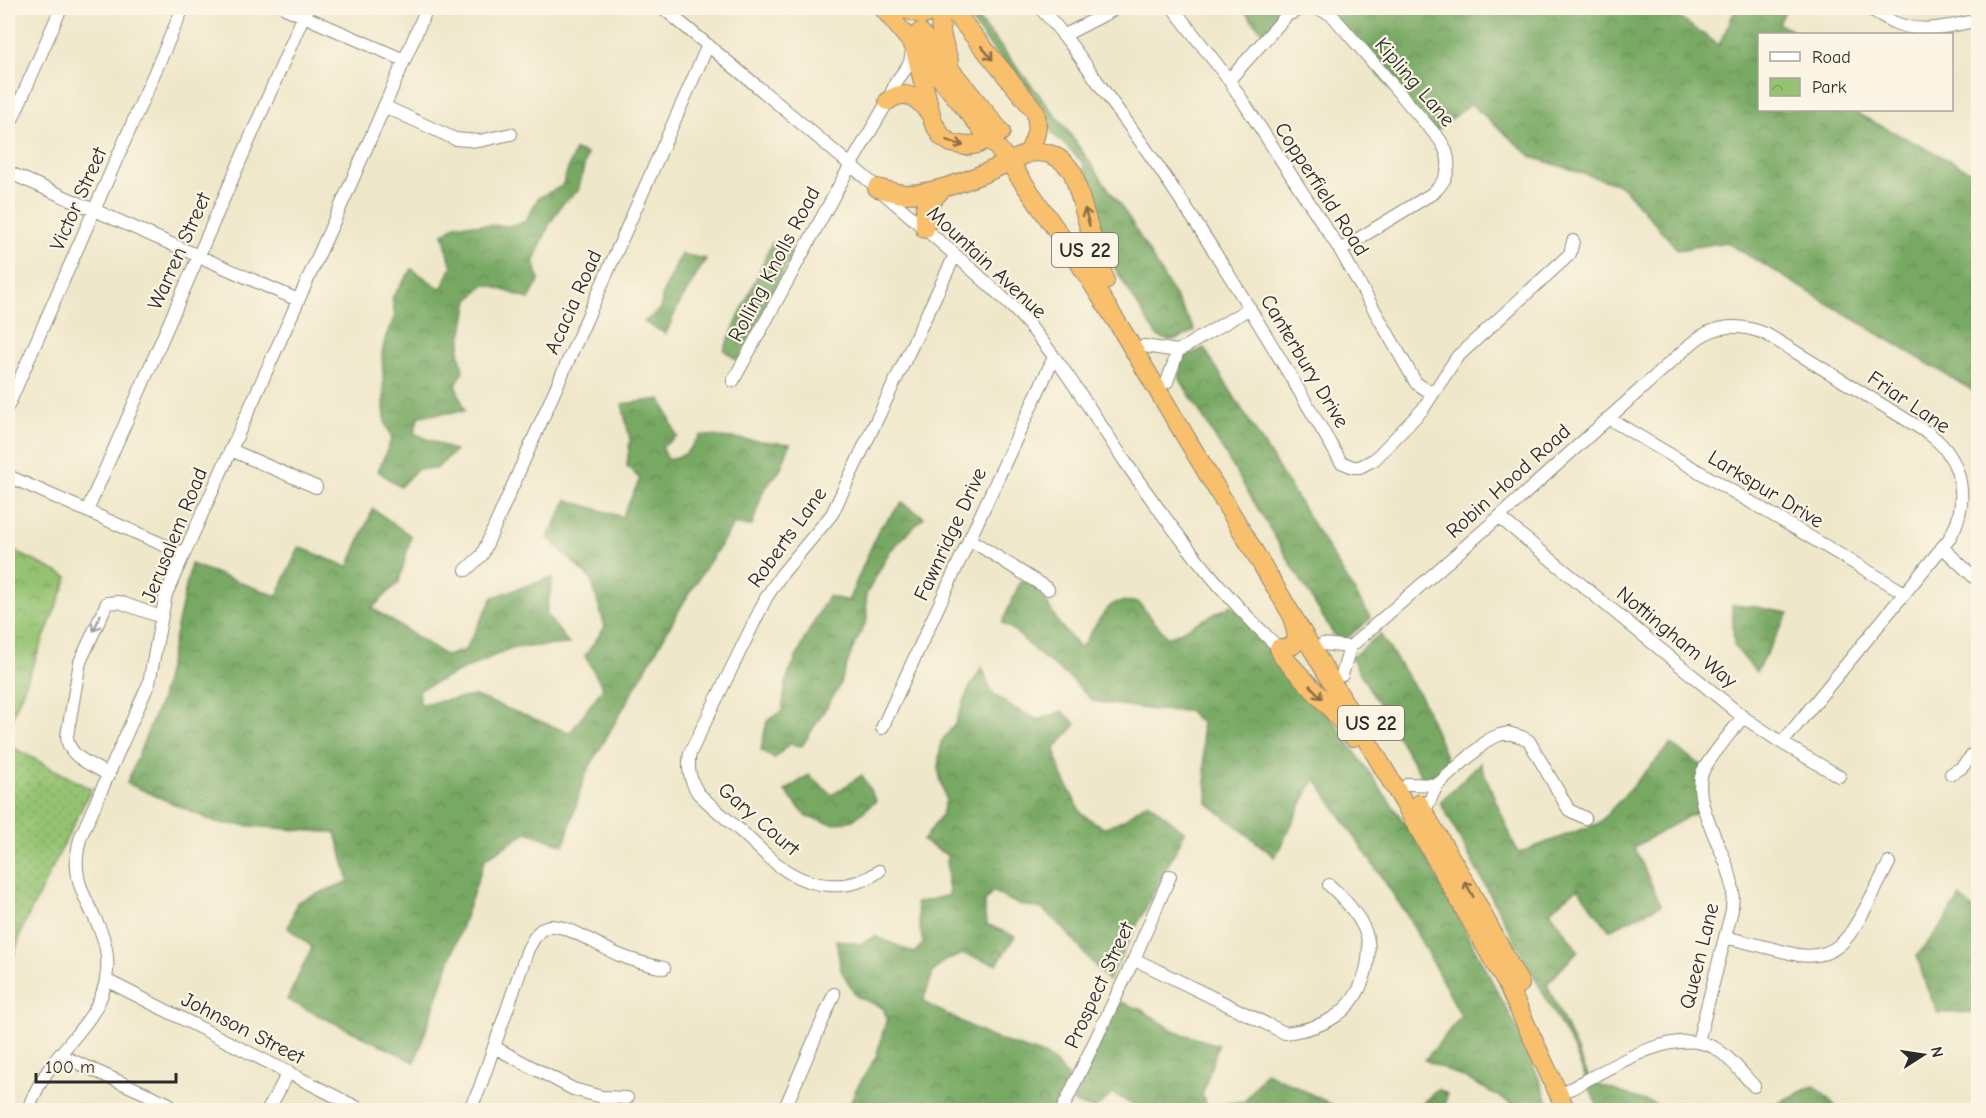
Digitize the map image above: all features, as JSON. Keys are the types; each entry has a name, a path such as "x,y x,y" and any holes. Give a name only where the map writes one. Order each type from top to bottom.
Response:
{"highway":[{"path":"894,8 924,15 941,8"},
{"name":"US 22","path":"894,8 913,42 1019,157 1105,281 1468,887 1509,961 1579,1110"},
{"name":"US 22","path":"894,8 951,69 990,128"},
{"path":"941,8 940,33 951,69"},
{"path":"951,8 1035,111 1037,131 1019,157"},
{"path":"913,42 938,133 951,143 972,145 978,144 990,128"},
{"path":"888,101 897,95 912,96 932,117"},
{"path":"877,188 901,194 941,189 1019,157 1040,151 1055,156 1066,163 1073,173 1105,281"},
{"name":"US 22","path":"1019,157 1078,261 1120,327 1406,806 1508,986 1566,1110"},
{"path":"925,230 928,202 941,189"},
{"path":"1290,613 1296,640 1289,648 1279,648 1283,657 1334,712 1406,806"}],"street":[{"path":"8,129 61,8"},
{"name":"Victor Street","path":"8,406 183,8"},
{"path":"285,8 306,12 404,60"},
{"name":"Jerusalem Road","path":"28,1110 42,1079 96,1011 104,993 108,962 105,942 99,923 81,893 76,860 81,836 149,683 166,594 427,8"},
{"name":"Mountain Avenue","path":"663,8 955,255 1020,315 1054,357 1189,550 1279,648"},
{"name":"Canterbury Drive","path":"1040,8 1159,166 1250,308 1341,462 1346,465 1360,467 1375,459 1410,425 1457,357 1570,254 1573,241"},
{"path":"1063,36 1117,8"},
{"name":"Copperfield Road","path":"1173,8 1228,80 1340,250 1416,383 1433,394"},
{"path":"1228,80 1287,15 1302,8"},
{"name":"Kipling Lane","path":"1317,8 1326,11 1340,24 1440,140 1449,158 1445,179 1433,193 1340,250"},
{"path":"1868,8 1893,22 1919,29 1933,29 1978,20"},
{"name":"Warren Street","path":"87,511 306,12"},
{"name":"Rolling Knolls Road","path":"733,381 888,101 896,82 910,63 913,42"},
{"name":"Acacia Road","path":"466,570 482,555 708,45"},
{"path":"384,106 455,139 479,141 511,134"},
{"path":"8,172 298,300"},
{"name":"Roberts Lane","path":"690,776 688,764 690,753 766,597 781,575 832,514 955,255"},
{"path":"1144,346 1178,351 1250,308"},
{"name":"Friar Lane","path":"1692,343 1702,335 1714,330 1734,326 1754,329 1776,340 1934,437 1954,462 1959,477 1962,493 1961,509 1957,524 1942,547 1782,743"},
{"name":"Robin Hood Road","path":"1350,647 1692,343"},
{"path":"1167,382 1178,351"},
{"name":"Fawnridge Drive","path":"882,728 1054,357"},
{"name":"Larkspur Drive","path":"1608,418 1905,593"},
{"path":"231,450 316,488"},
{"path":"8,476 184,554"},
{"name":"Nottingham Way","path":"1498,517 1743,717 1839,776"},
{"path":"969,539 1048,589"},
{"path":"1942,547 1978,581"},
{"path":"109,775 72,753 68,746 67,736 80,662 107,603 119,602 161,617"},
{"path":"1323,644 1350,647 1342,675"},
{"name":"Queen Lane","path":"1698,1042 1732,910 1733,891 1730,876 1702,800 1700,783 1703,770 1743,717"},
{"path":"1424,813 1437,785 1488,740 1508,733 1529,741 1569,810 1585,819"},
{"path":"1951,774 1961,768 1978,749"},
{"name":"Gary Court","path":"690,776 692,784 706,801 773,860 798,877 827,885 848,885 870,879 879,871"},
{"path":"1408,784 1437,785"},
{"path":"1725,937 1798,955 1808,956 1828,952 1845,940 1853,930 1889,863"},
{"name":"Prospect Street","path":"1062,1110 1134,959 1170,876"},
{"path":"1134,959 1285,1033 1320,1025 1336,1017 1353,1001 1369,958 1368,940 1359,921 1345,898 1329,885"},
{"path":"469,1110 480,1090 528,949 540,930 548,927 564,928 641,964 664,968"},
{"name":"Johnson Street","path":"106,980 362,1110"},
{"path":"784,1110 834,994"},
{"path":"1570,1089 1658,1045 1679,1041 1698,1042 1713,1047 1728,1058 1754,1086"},
{"path":"494,1047 573,1089 602,1097 627,1098"},
{"path":"60,1055 169,1104"},
{"path":"268,1110 289,1072"}],"green space":[{"path":"960,8 970,8 1067,130 1129,218 1195,331 1171,340 1156,335 1111,262 1083,163 1052,133 1040,108"},
{"path":"1241,8 1288,8 1263,32"},
{"path":"1301,8 1665,8 1719,45 1736,8 1786,8 1779,24 1797,33 1758,33 1758,111 1852,111 1978,175 1978,394 1726,242 1678,250 1622,186 1532,157 1471,104 1429,137 1330,15 1304,11"},
{"path":"575,150 587,154 578,191 563,203 550,223 534,260 539,281 529,299 486,284 469,300 459,351 463,371 456,386 465,411 419,416 414,433 455,451 436,469 417,469 400,487 378,471 392,438 385,422 382,353 386,336 395,316 392,298 412,269 441,289 452,267 443,234 457,224 508,226 525,222 538,198 562,186"},
{"path":"772,243 793,252 738,361 724,350"},
{"path":"681,254 706,259 677,308 666,334 644,322 661,309 662,295"},
{"path":"1204,348 1371,618 1347,638 1335,637 1180,379 1183,358"},
{"path":"661,399 677,436 662,447 668,460 685,454 701,435 790,444 780,470 763,491 752,526 733,525 685,600 585,775 564,845 527,832 485,859 415,1062 287,1000 312,947 288,928 297,902 349,881 336,833 217,823 127,783 161,699 191,564 277,596 299,547 348,567 373,509 411,536 399,582 372,608 446,656 465,650 493,597 553,577 546,614 569,644 511,648 419,690 420,704 475,696 570,733 603,688 585,656 605,627 591,579 548,538 567,500 622,517 640,479 627,466 630,439 622,404"},
{"path":"902,503 924,517 890,551 866,595 867,620 853,648 838,689 802,746 789,744 774,759 761,750 767,721 782,711 787,678 806,636 828,596 848,601 879,529"},
{"path":"8,548 68,577 8,728"},
{"path":"1021,580 1038,588 1059,624 1080,648 1102,615 1118,602 1138,602 1168,638 1232,605 1330,716 1419,844 1525,1043 1551,1110 1519,1110 1473,1082 1425,1060 1461,1016 1407,915 1315,778 1275,857 1208,803 1201,723 1189,711 1154,710 1093,701 1014,630 1002,623"},
{"path":"1732,605 1789,613 1756,672 1734,646"},
{"path":"1380,634 1422,699 1448,762 1436,776 1423,779 1351,658"},
{"path":"982,667 992,693 1013,708 1039,720 1062,711 1076,724 1055,748 1060,771 1081,813 1103,828 1123,820 1148,802 1185,832 1108,981 1063,928 1042,909 1017,904 992,891 984,904 986,924 1015,936 997,964 963,954 945,961 933,972 923,1002 991,1037 1049,1057 1068,1077 1054,1110 847,1110 856,1089 876,1057 887,1018 883,1008 856,996 841,970 836,940 860,944 875,936 914,953 923,944 916,903 950,895 947,855 923,841 942,814 946,800 938,769 941,742 955,724 968,691"},
{"path":"1671,744 1707,769 1702,809 1634,847 1661,905 1609,930 1578,888 1550,911 1578,951 1547,984 1591,1082 1671,1110 1599,1110 1576,1054 1440,802 1480,763 1518,853 1599,823"},
{"path":"8,745 91,789 23,927 8,973"},
{"path":"809,775 832,795 862,775 876,801 853,820 834,824 807,817 785,791"},
{"path":"1960,897 1978,914 1978,1012 1938,1013 1926,986 1917,956"},
{"path":"1121,1002 1142,1010 1176,1032 1218,1045 1202,1096 1208,1106 1245,1101 1266,1072 1339,1110 1141,1110 1113,1093 1094,1110 1073,1102"},
{"path":"1815,1085 1839,1110 1763,1110"},
{"path":"1438,1089 1447,1094 1444,1110 1408,1110 1418,1107"}]}
